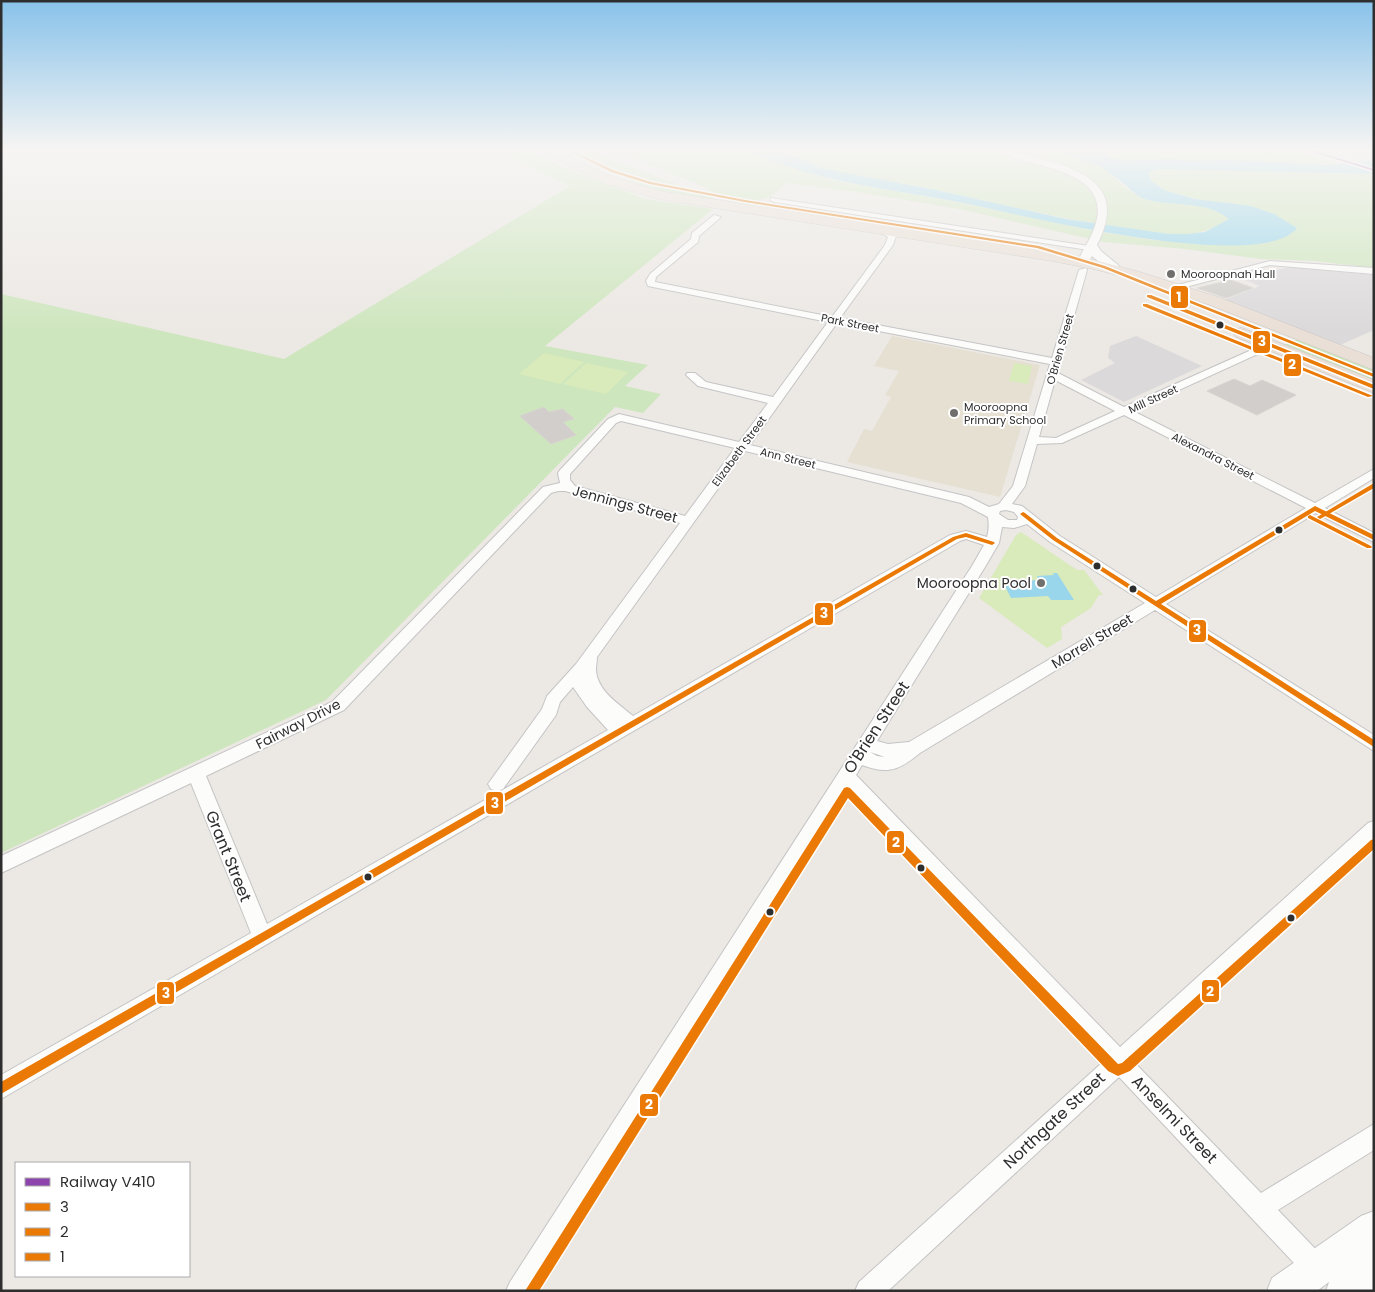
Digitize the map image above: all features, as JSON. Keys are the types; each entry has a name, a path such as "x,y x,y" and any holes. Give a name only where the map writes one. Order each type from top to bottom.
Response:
{"highway":[{"path":"719,212 897,233 1035,257 1089,253 1114,268 1174,287 1374,365"},
{"path":"1089,253 1149,296 1374,388"},
{"path":"1149,296 1174,287"},
{"path":"1270,345 1295,334"}],"street":[{"path":"816,211 897,233 1089,253 1103,211"},
{"name":"Park Street","path":"719,212 695,236 695,240 652,277 650,282 657,286 1056,362"},
{"name":"Elizabeth Street","path":"626,728 584,693 577,682 576,674 590,658 744,447 775,401 897,233"},
{"name":"O'Brien Street","path":"519,1291 992,543 1019,519 1019,486 1089,253"},
{"path":"1174,287 1276,263 1374,271"},
{"name":"Mill Street","path":"1033,439 1058,441 1126,412 1270,345"},
{"path":"691,375 702,384 775,401"},
{"name":"Alexandra Street","path":"1052,375 1374,538"},
{"name":"Ann Street","path":"566,488 564,473 612,421 619,417 957,498 998,511"},
{"name":"Morrell Street","path":"861,749 873,763 882,765 892,764 914,748 1374,472"},
{"name":"O'Brien Street","path":"992,543 998,511 1019,486"},
{"name":"Jennings Street","path":"566,488 689,521"},
{"name":"Fairway Drive","path":"1,865 342,703 545,492 566,488"},
{"path":"1019,519 1004,523 998,511 1013,507 1019,519 1055,538 1374,744"},
{"path":"1,1088 955,538 966,535 992,543"},
{"name":"Elizabeth Street","path":"497,784 550,711 553,700 590,658"},
{"name":"Grant Street","path":"196,774 263,937"},
{"name":"Anselmi Street","path":"845,775 1333,1283"},
{"name":"Northgate Street","path":"868,1291 1374,829"},
{"path":"1259,1208 1374,1136"},
{"path":"1333,1283 1374,1229"},
{"path":"1285,1291 1333,1283 1374,1269"}],"shaded area":[{"path":"1290,267 1374,275 1374,330 1340,345 1224,300 1260,286 1240,278"},
{"name":"Mooroopna Primary School","path":"892,336 1040,365 1000,497 847,462 864,429 872,431 891,397 885,395 899,371 874,366"},
{"path":"1136,336 1202,366 1124,402 1081,380 1115,363 1108,358 1110,346"}],"green space":[{"path":"528,211 710,211 545,346 648,365 625,386 661,394 643,413 615,407 326,700 1,853 1,294 284,359"},
{"path":"969,211 1002,211 1089,230 1153,240 1215,244 1267,243 1297,229 1287,223 1243,211 1374,211 1374,268 1315,261 1261,259 1185,249 1104,242"},
{"path":"1033,211 1218,211 1230,219 1198,233 1179,234 1119,227"},
{"path":"1298,339 1374,369 1374,384 1281,346"},
{"path":"544,353 584,362 560,384 519,374"},
{"path":"586,363 628,372 606,394 563,384"},
{"path":"1014,363 1032,366 1028,384 1009,381"},
{"name":"Mooroopna Pool","path":"1021,532 1077,570 1084,570 1103,595 1099,595 1091,608 1061,627 1062,639 1047,648 979,598 1016,535"}],"water":[{"path":"1003,211 1031,211 1066,219 1169,234 1188,234 1205,232 1229,219 1217,211 1266,211 1297,228 1275,241 1238,245 1192,244 1140,238"},
{"path":"1053,573 1057,573 1074,600 1051,600 1048,596 1011,598 1003,582 1039,580 1037,576 1054,575"}],"building":[{"path":"1231,280 1253,288 1226,298 1197,288"},
{"path":"1234,379 1250,386 1262,380 1296,395 1257,415 1207,391"},
{"path":"544,407 549,412 563,409 574,419 563,422 576,435 551,444 520,416"}],"transit line":[{"name":"1","path":"811,211 1038,247 1104,267 1374,376"},
{"name":"3","path":"1149,296 1374,387"},
{"name":"2","path":"1145,305 1370,396"},
{"name":"2","path":"1320,517 1374,485"},
{"name":"3","path":"1156,604 1315,508 1374,538"},
{"name":"3","path":"1023,514 1055,539 1374,744"},
{"name":"2","path":"1310,517 1369,547"},
{"name":"3","path":"1,1088 955,538 966,535 992,543"},
{"name":"2","path":"531,1291 847,791 1112,1067 1118,1070 1126,1067 1374,843"}],"place":[{"name":"Mooroopnah Hall","path":"1171,274"},
{"name":"Mooroopna Primary School","path":"954,413"},
{"name":"Mooroopna Pool","path":"1041,583"}]}
